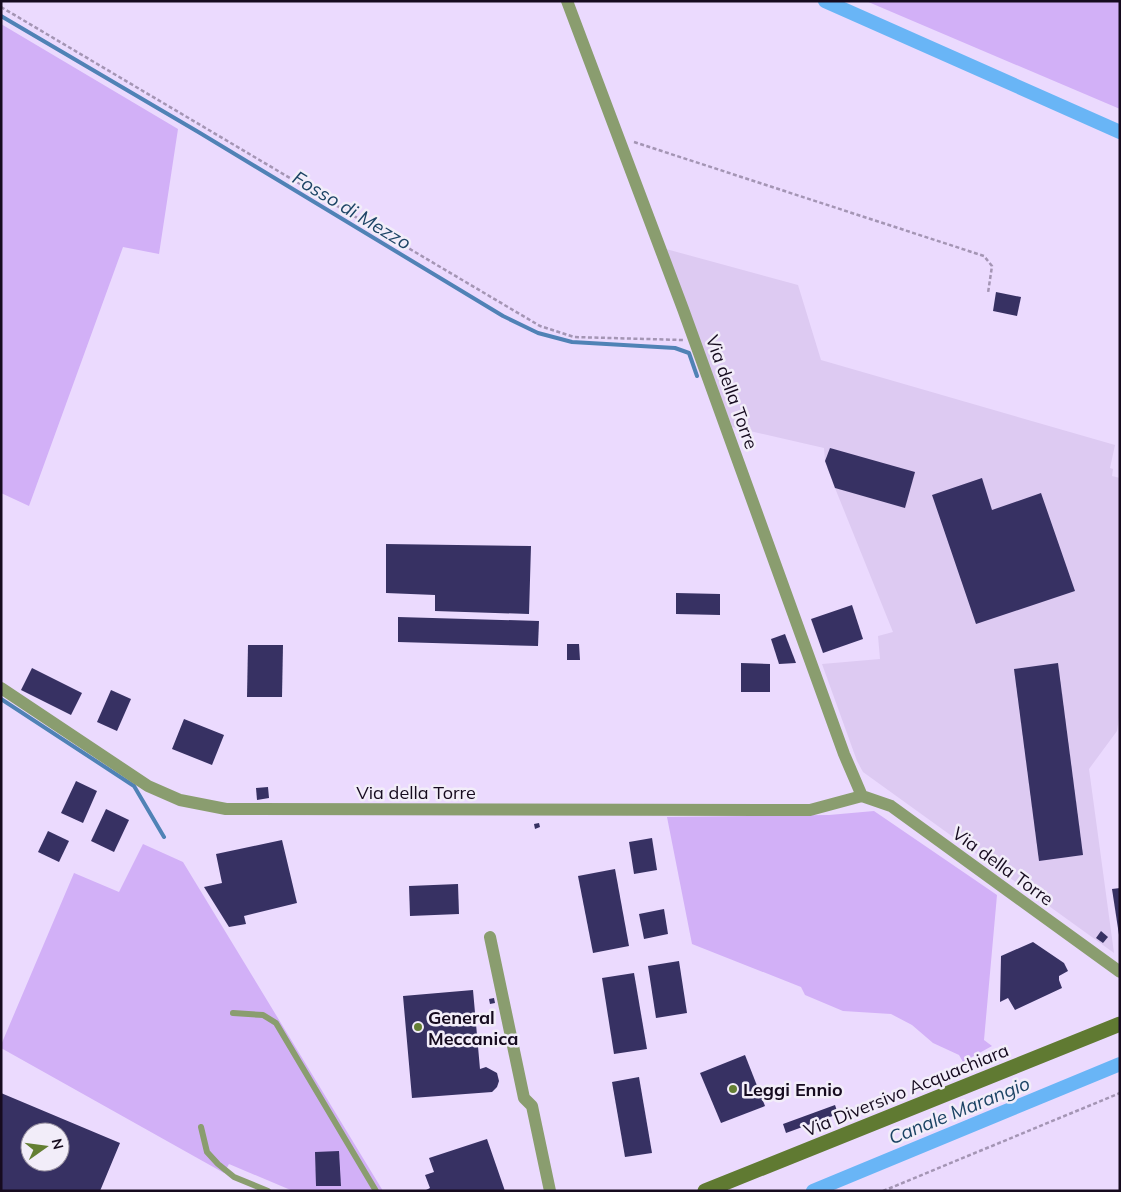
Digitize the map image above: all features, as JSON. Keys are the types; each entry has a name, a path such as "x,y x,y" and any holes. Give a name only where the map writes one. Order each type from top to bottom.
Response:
{"main road":[{"name":"Via Diversivo Acquachiara","path":"705,1191 1120,1024"}],"street":[{"name":"Via della Torre","path":"567,1 694,341 844,754 862,796"},
{"name":"Via della Torre","path":"1,688 148,786 180,800 226,809 810,810 862,796 891,806 1120,972"},
{"path":"490,937 524,1098 532,1106 550,1191"}],"lane":[{"path":"233,1013 263,1015 276,1023 376,1191"},
{"path":"201,1127 206,1152 218,1164 234,1177 268,1191"}],"path":[{"path":"1,7 540,326 574,336 694,341"},
{"path":"620,143 632,141 984,256 992,266 988,293"},
{"path":"883,1191 1120,1093"}],"shaded area":[{"path":"866,1 1120,1 1120,109"},
{"path":"1,24 178,129 159,254 123,247 29,506 1,493"},
{"path":"666,249 798,285 821,360 1115,445 1110,468 1113,469 1112,476 1120,478 1120,711 1117,731 1089,769 1114,953 863,772 857,761 822,664 880,659 878,636 893,632 835,488 825,461 824,448 732,427"},
{"path":"874,811 997,895 984,1040 992,1046 963,1062 959,1055 933,1043 912,1025 891,1014 843,1011 805,995 801,987 692,944 667,817 829,815"},
{"path":"143,844 183,862 383,1191 293,1191 229,1164 224,1173 1,1048 74,873 119,892"}],"building":[{"path":"996,292 1021,297 1017,316 993,311"},
{"path":"830,448 915,472 905,508 835,488 825,461"},
{"path":"982,478 992,510 1041,493 1075,591 976,624 932,495"},
{"path":"386,544 531,546 529,614 435,611 435,595 386,593"},
{"path":"676,593 720,594 720,615 676,614"},
{"path":"852,605 863,639 823,653 811,619"},
{"path":"398,617 539,621 538,646 398,642"},
{"path":"785,634 796,663 779,664 771,639"},
{"path":"567,644 579,644 580,660 567,660"},
{"path":"248,645 283,645 282,697 247,697"},
{"path":"741,663 770,664 770,692 741,692"},
{"path":"1058,663 1083,855 1039,861 1014,669"},
{"path":"32,668 82,693 71,715 21,690"},
{"path":"111,690 131,699 117,731 97,722"},
{"path":"184,719 224,735 212,765 172,749"},
{"path":"76,781 97,791 83,823 61,813"},
{"path":"268,787 269,798 257,800 256,788"},
{"path":"106,809 129,820 114,852 91,841"},
{"path":"539,823 540,827 535,829 534,824"},
{"path":"48,831 69,841 59,862 38,852"},
{"path":"652,838 657,870 634,874 629,842"},
{"path":"282,840 297,903 244,916 246,924 229,927 204,887 222,883 216,854"},
{"path":"615,869 629,946 593,953 578,876"},
{"path":"458,884 459,914 410,916 409,886"},
{"path":"1120,888 1120,935 1119,935 1112,889"},
{"path":"664,909 668,934 644,939 639,914"},
{"path":"1101,931 1108,937 1103,943 1096,938"},
{"path":"1033,942 1064,963 1068,971 1059,976 1062,988 1015,1010 1008,998 1000,1002 1001,956"},
{"path":"679,961 687,1013 656,1018 648,966"},
{"path":"634,973 647,1049 614,1054 602,978"},
{"path":"473,990 480,1069 486,1067 497,1073 499,1081 497,1087 492,1092 412,1098 403,996"},
{"path":"494,998 495,1003 490,1004 489,999"},
{"name":"Leggi Ennio","path":"745,1055 765,1106 721,1123 700,1073"},
{"path":"639,1077 652,1153 625,1157 612,1082"},
{"path":"1,1093 120,1143 100,1191 1,1191"},
{"path":"835,1105 838,1114 786,1133 783,1124"},
{"path":"487,1139 505,1191 424,1191 430,1188 425,1175 434,1172 429,1158"},
{"path":"339,1151 341,1186 316,1186 315,1152"}],"waterway":[{"path":"825,1 1120,132"},
{"name":"Fosso di Mezzo","path":"1,16 200,133 503,316 538,333 572,342 675,348 689,353 697,376"},
{"path":"1,699 134,786 164,837"},
{"name":"Canale Marangio","path":"813,1191 1120,1064"}],"place":[{"name":"General Meccanica","path":"418,1027"},
{"name":"Leggi Ennio","path":"733,1089"}]}
